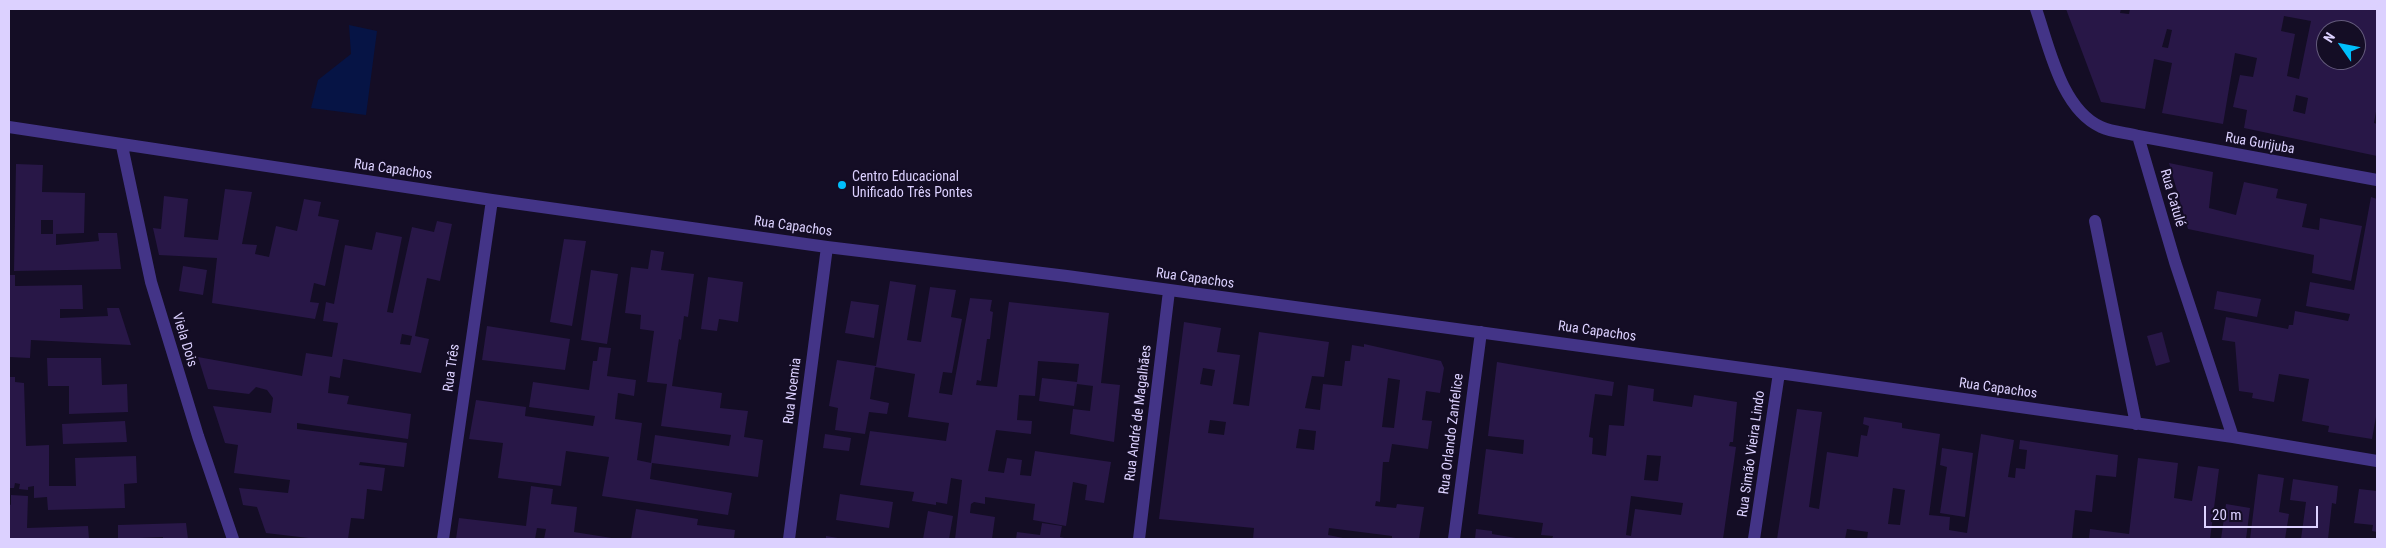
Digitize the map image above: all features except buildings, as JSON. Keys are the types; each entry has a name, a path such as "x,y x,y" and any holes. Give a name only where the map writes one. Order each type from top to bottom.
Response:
{"street":[{"path":"2036,9 2065,89 2080,113 2101,127 2138,136"},
{"name":"Rua Capachos","path":"9,127 122,146 492,200 827,247 1481,332 1779,373 2233,437 2377,462"},
{"name":"Rua Gurijuba","path":"2138,136 2377,180"},
{"name":"Rua Catulé","path":"2138,136 2175,262 2233,437"},
{"name":"Viela Dois","path":"122,146 151,282 198,436 233,539"},
{"name":"Rua Três","path":"442,539 492,200"},
{"path":"2095,221 2136,424"},
{"name":"Rua Noemia","path":"789,539 827,247"},
{"name":"Rua André de Magalhães","path":"1139,539 1169,291"},
{"name":"Rua Orlando Zanfelice","path":"1454,539 1481,332"},
{"name":"Rua Simão Vieira Lindo","path":"1754,539 1779,373"}],"shaded area":[{"path":"349,25 377,31 366,115 311,108 318,80 351,54"}],"place":[{"name":"Centro Educacional Unificado Três Pontes","path":"842,185"}]}
